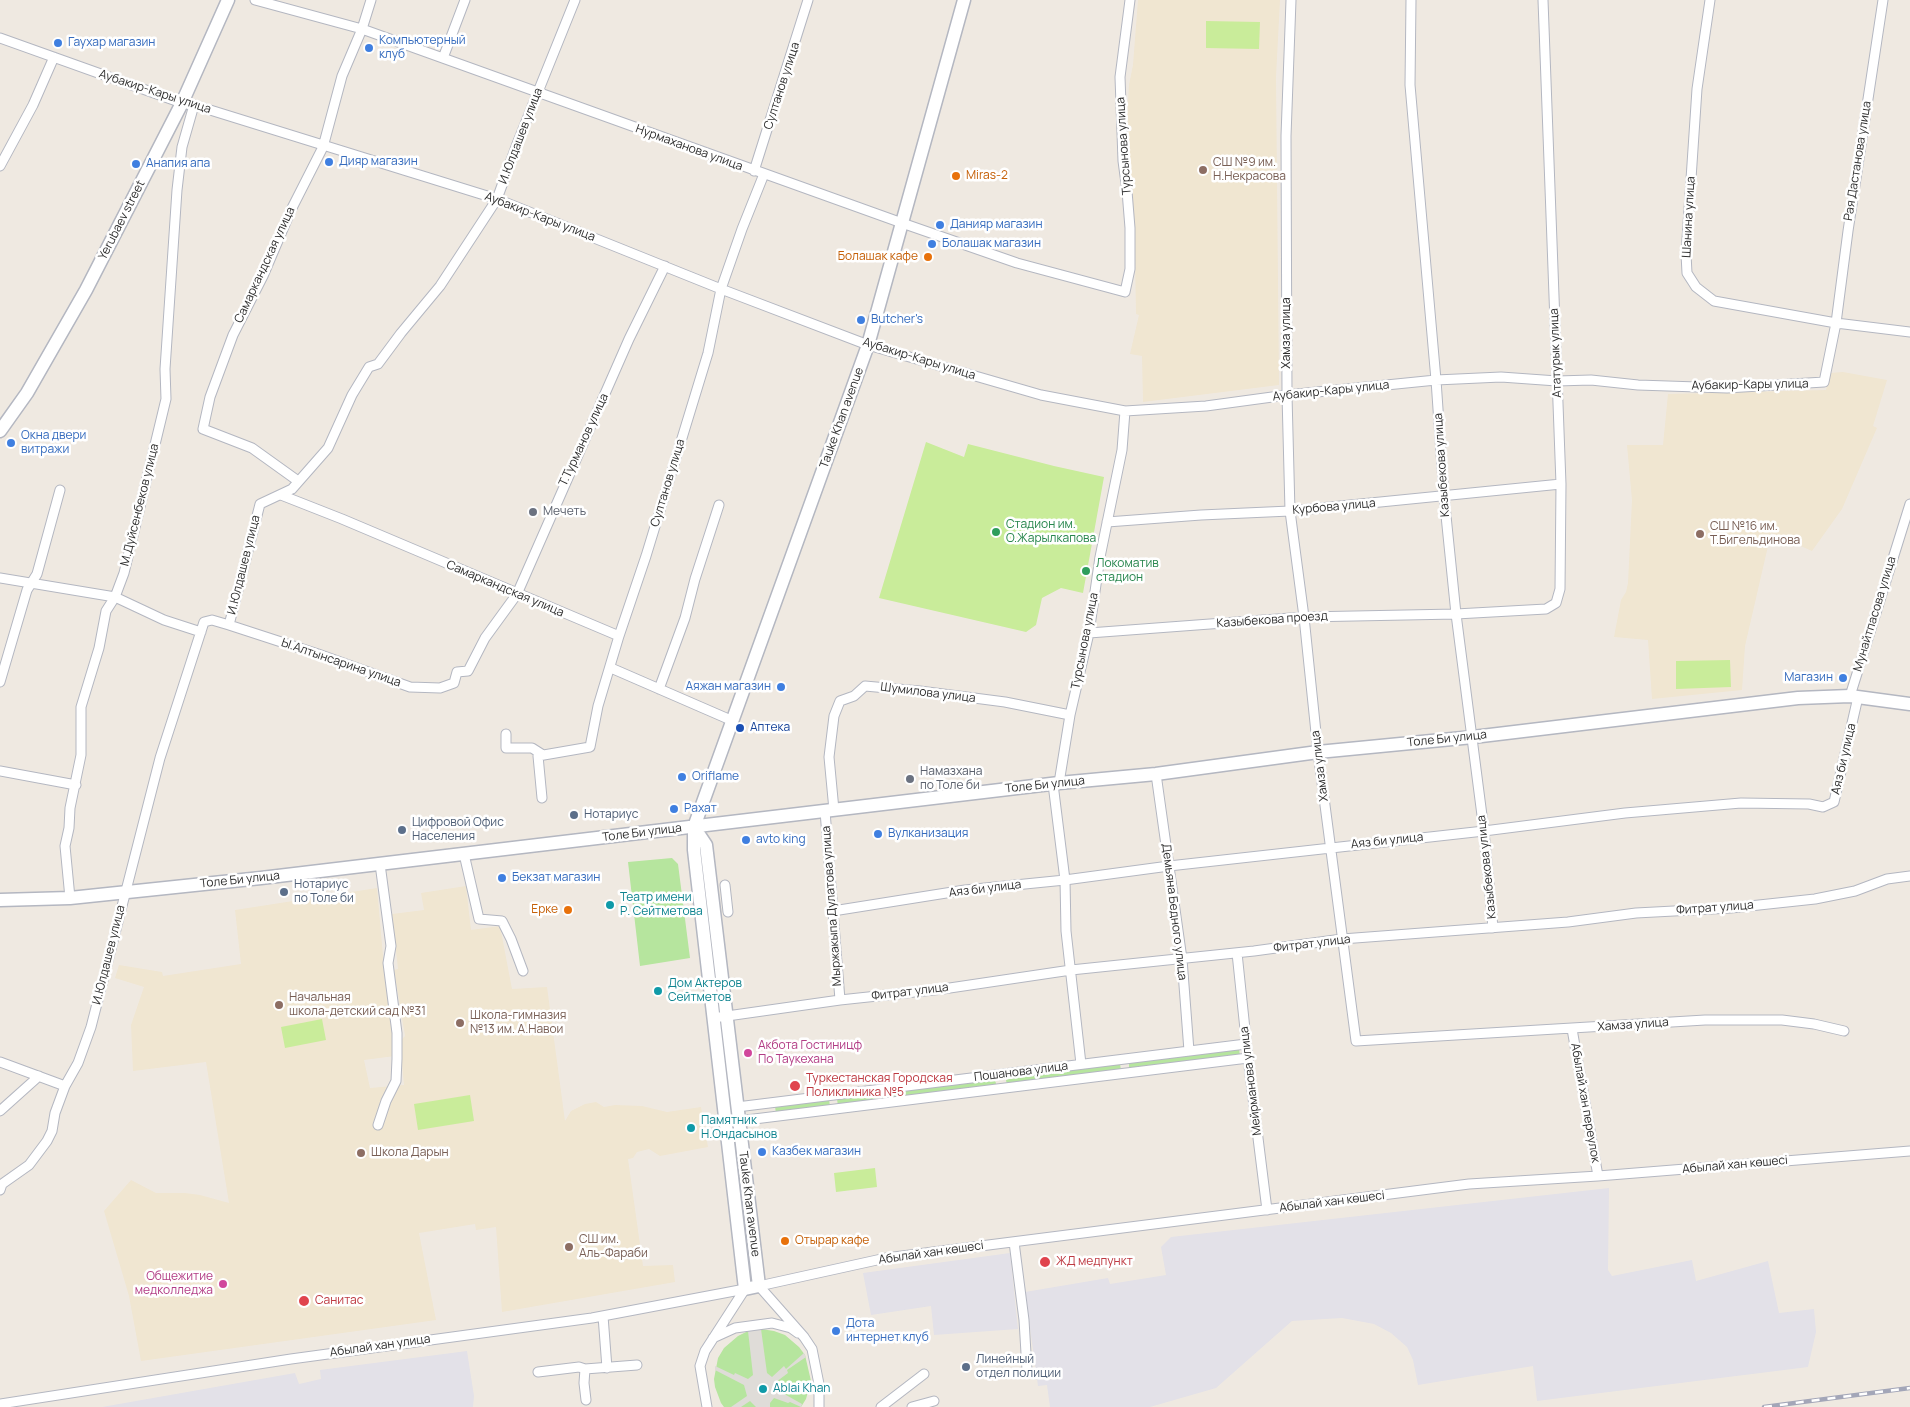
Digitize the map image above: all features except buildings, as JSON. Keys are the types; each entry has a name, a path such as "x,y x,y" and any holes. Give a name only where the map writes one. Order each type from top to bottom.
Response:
{"street":[{"name":"Yerubaev street","path":"0,431 27,393 188,104 228,0"},
{"name":"Нурмаханова улица","path":"255,0 362,29 902,223 1017,262 1125,292"},
{"name":"Самаркандская улица","path":"298,481 252,448 203,429 210,398 233,335 263,276 291,210 323,147 342,76 362,29 371,0"},
{"path":"443,58 465,0"},
{"name":"И.Юлдашев улица","path":"0,1190 2,1184 29,1165 47,1141 52,1131 55,1113 65,1086 78,1063 91,1027 124,892 160,758 204,622 212,620 229,625 260,504 292,489 328,448 352,395 369,367 378,364 400,332 440,286 497,199 575,0"},
{"name":"Султанов улица","path":"754,171 808,0"},
{"name":"Tauke Khan avenue","path":"745,1289 694,850 694,827 868,345 964,0"},
{"name":"Турсынова улица","path":"1125,292 1130,269 1130,228 1123,161 1120,77 1130,0"},
{"name":"Хамза улица","path":"1291,0 1286,136 1287,395 1290,511 1304,617 1318,752 1356,1041 1705,1020 1782,1020 1814,1024 1844,1032"},
{"name":"Казыбекова улица","path":"1411,0 1410,86 1436,380 1444,496 1456,614 1484,831 1493,928"},
{"name":"Ататурык улица","path":"1456,614 1546,609 1556,604 1560,589 1560,484 1543,0"},
{"name":"Шанина улица","path":"1710,0 1697,89 1686,254 1687,273 1696,287 1714,301 1836,323 1910,332"},
{"name":"Рая Дастанова улица","path":"1836,323 1883,0"},
{"name":"Аубакир-Кары улица","path":"0,38 188,104 497,199 721,289 868,345 1041,394 1125,411 1206,406 1287,395 1436,380 1501,377 1727,388 1824,382 1836,323"},
{"path":"0,166 33,105 54,57"},
{"name":"М.Дуйсенбеков улица","path":"70,898 65,846 69,828 70,808 81,755 81,707 99,648 106,611 115,597 124,574 166,400 165,369 178,190 188,104"},
{"name":"Султанов улица","path":"506,734 506,748 532,748 543,755 590,747 598,706 708,353 721,289 764,174"},
{"name":"Т.Турманов улица","path":"454,683 457,672 468,671 485,638 516,594 629,339 665,266"},
{"name":"Турсынова улица","path":"1081,1064 1072,970 1066,931 1065,880 1056,784 1089,633 1107,522 1122,450 1125,411"},
{"name":"Курбова улица","path":"1107,522 1290,511 1560,484"},
{"path":"0,682 27,590 38,574 60,490"},
{"name":"Самаркандская улица","path":"280,495 342,518 516,594 619,636"},
{"name":"Мунайтпасова улица","path":"1854,696 1910,504"},
{"path":"659,689 686,618 695,579 719,505"},
{"path":"0,578 115,597 164,620 201,632"},
{"name":"Казыбекова проезд","path":"1089,633 1304,617 1456,614"},
{"name":"Ы.Алтынсарина улица","path":"229,625 410,687 440,688 454,683"},
{"path":"611,668 733,721"},
{"name":"Шумилова улица","path":"830,811 829,757 834,716 840,701 854,696 865,686 1005,702 1070,715"},
{"name":"Толе Би улица","path":"0,900 70,898 380,864 1056,784 1156,774 1318,752 1473,737 1798,698 1854,696 1910,704"},
{"name":"Аяз би улица","path":"833,911 965,890 1065,880 1169,866 1484,831 1626,813 1741,803 1823,806 1834,802 1854,696"},
{"path":"542,798 538,756 543,755"},
{"path":"0,771 76,785"},
{"name":"Демьяна Бедного улица","path":"1156,774 1182,959 1189,1051"},
{"name":"Мыржакыпа Дулатова улица","path":"830,811 833,911 840,1000"},
{"name":"Tauke Khan avenue","path":"694,827 706,845 759,1286"},
{"path":"464,854 479,918 502,921 523,971"},
{"path":"378,1125 396,1081 397,1059 397,1033 388,963 391,946 380,864"},
{"name":"Фитрат улица","path":"713,1018 840,1000 943,989 1072,970 1237,953 1342,939 1568,922 1636,913 1732,908 1815,899 1855,891 1888,879 1910,876"},
{"path":"725,885 728,912"},
{"name":"Мейрманова улица","path":"1237,953 1246,1044 1267,1210"},
{"name":"Абылай хан переулок","path":"1572,1029 1598,1176"},
{"name":"Пошанова улица","path":"737,1107 1246,1044"},
{"name":"Пошанова улица","path":"738,1121 1248,1058"},
{"path":"0,1062 65,1086"},
{"path":"0,1111 40,1076"},
{"name":"Абылай хан көшесі","path":"759,1286 886,1258 1469,1184 1598,1176 1910,1151"},
{"path":"1014,1242 1024,1320 1027,1370"},
{"path":"759,1286 804,1337 812,1349 818,1384 819,1407"},
{"name":"Абылай хан улица","path":"0,1404 292,1359 603,1316 759,1286"},
{"path":"707,1407 700,1366 705,1351 745,1289"},
{"path":"603,1316 607,1368"},
{"path":"713,1338 735,1328 772,1323 791,1328 804,1337"},
{"path":"538,1372 579,1367 585,1370 637,1364"},
{"path":"585,1370 586,1400"},
{"path":"881,1407 924,1374"},
{"path":"912,1407 934,1401"}],"shaded area":[{"name":"СШ №9 им. Н.Некрасова","path":"1138,0 1280,0 1276,77 1279,385 1143,402 1142,356 1130,354 1139,315 1136,314 1135,257 1126,134"},
{"name":"СШ №16 им. Т.Бигельдинова","path":"1843,372 1887,380 1873,426 1877,428 1842,509 1812,551 1771,533 1745,646 1742,690 1652,699 1648,640 1614,637 1621,600 1626,592 1628,583 1632,500 1627,445 1663,445 1668,394 1826,390 1830,373"},
{"path":"466,886 471,930 500,926 512,989 547,987 565,1121 571,1111 585,1104 596,1102 604,1107 615,1105 642,1106 667,1112 701,1107 708,1147 660,1156 649,1149 637,1152 633,1158 628,1159 643,1266 673,1265 675,1282 502,1312 496,1227 476,1230 475,1224 419,1233 436,1320 141,1361 129,1296 104,1211 131,1180 156,1193 200,1195 229,1203 206,1062 133,1071 131,1025 144,987 115,978 119,965 162,972 163,976 241,964 235,910 377,888 395,1056 364,1060 370,1088 404,1085 400,1041 405,1036 394,970 398,969 392,914 424,910 421,893"},
{"path":"1609,1188 1608,1270 1612,1276 1692,1260 1696,1281 1768,1261 1779,1313 1814,1309 1816,1332 1808,1367 1537,1401 1533,1366 1418,1385 1413,1360 1407,1347 1391,1333 1374,1324 1342,1318 1292,1321 1216,1388 1150,1407 1050,1407 1047,1385 1038,1386 1025,1292 1108,1278 1110,1284 1166,1275 1161,1247 1171,1237"},
{"path":"1010,1253 1018,1329 934,1335 931,1306 871,1315 863,1273"},
{"path":"761,1329 767,1373 772,1377 784,1366 786,1369 804,1353 806,1357 787,1370 788,1373 776,1382 779,1391 802,1404 801,1407 774,1398 770,1403 770,1407 756,1407 750,1401 741,1407 731,1407 747,1396 744,1385 715,1370 715,1366 748,1379 753,1375 748,1331"},
{"path":"467,1351 474,1396 473,1407 102,1407 295,1373 299,1384 321,1379 320,1370"}],"green space":[{"path":"1206,21 1260,22 1259,49 1206,48"},
{"name":"Стадион им. О.Жарылкапова","path":"926,442 964,457 968,444 1104,477 1083,593 1061,588 1042,598 1036,625 1026,632 879,598"},
{"path":"1730,660 1731,687 1676,689 1676,661"},
{"path":"672,858 678,864 690,958 640,966 628,862"},
{"path":"322,1019 326,1040 285,1048 281,1027"},
{"path":"1239,1049 1240,1056 1129,1070 1129,1062"},
{"path":"1120,1063 1121,1071 1008,1085 1006,1081 1007,1077"},
{"path":"994,1079 995,1087 838,1106 837,1099"},
{"path":"470,1095 474,1121 418,1130 414,1104"},
{"path":"829,1099 830,1107 776,1114 775,1106"},
{"path":"875,1168 877,1187 836,1192 834,1173"},
{"path":"761,1329 785,1335 805,1355 811,1381 806,1399 801,1407 724,1407 721,1403 714,1379 718,1358 724,1348 738,1336 748,1331"}],"railway":[{"path":"1764,1407 1910,1388"}],"place":[{"name":"Гаухар магазин","path":"58,43"},
{"name":"Компьютерный клуб","path":"369,48"},
{"name":"Дияр магазин","path":"329,162"},
{"name":"Анапия апа","path":"136,164"},
{"name":"СШ №9 им. Н.Некрасова","path":"1203,170"},
{"name":"Miras-2","path":"956,176"},
{"name":"Данияр магазин","path":"940,225"},
{"name":"Болашак магазин","path":"932,244"},
{"name":"Болашак кафе","path":"928,257"},
{"name":"Butcher's","path":"861,320"},
{"name":"Окна двери витражи","path":"11,443"},
{"name":"Мечеть","path":"533,512"},
{"name":"Стадион им. О.Жарылкапова","path":"996,532"},
{"name":"СШ №16 им. Т.Бигельдинова","path":"1700,534"},
{"name":"Локоматив стадион","path":"1086,571"},
{"name":"Магазин","path":"1843,678"},
{"name":"Аяжан магазин","path":"781,687"},
{"name":"Аптека","path":"740,728"},
{"name":"Oriflame","path":"682,777"},
{"name":"Намазхана по Толе би","path":"910,779"},
{"name":"Рахат","path":"674,809"},
{"name":"Нотариус","path":"574,815"},
{"name":"Цифровой Офис Населения","path":"402,830"},
{"name":"Вулканизация","path":"878,834"},
{"name":"avto king","path":"746,840"},
{"name":"Бекзат магазин","path":"502,878"},
{"name":"Нотариус по Толе би","path":"284,892"},
{"name":"Театр имени Р. Сейтметова","path":"610,905"},
{"name":"Ерке","path":"568,910"},
{"name":"Дом Актеров Сейтметов","path":"658,991"},
{"name":"Начальная школа-детский сад №31","path":"279,1005"},
{"name":"Школа-гимназия №13 им. А.Навои","path":"460,1023"},
{"name":"Акбота Гостиницф По Таукехана","path":"748,1053"},
{"name":"Туркестанская Городская Поликлиника №5","path":"795,1086"},
{"name":"Памятник Н.Ондасынов","path":"691,1128"},
{"name":"Казбек магазин","path":"762,1152"},
{"name":"Школа Дарын","path":"361,1153"},
{"name":"Отырар кафе","path":"785,1241"},
{"name":"СШ им. Аль-Фараби","path":"569,1247"},
{"name":"ЖД медпункт","path":"1045,1262"},
{"name":"Общежитие медколледжа","path":"223,1284"},
{"name":"Санитас","path":"304,1301"},
{"name":"Дота интернет клуб","path":"836,1331"},
{"name":"Линейный отдел полиции","path":"966,1367"},
{"name":"Ablai Khan","path":"763,1389"}]}
